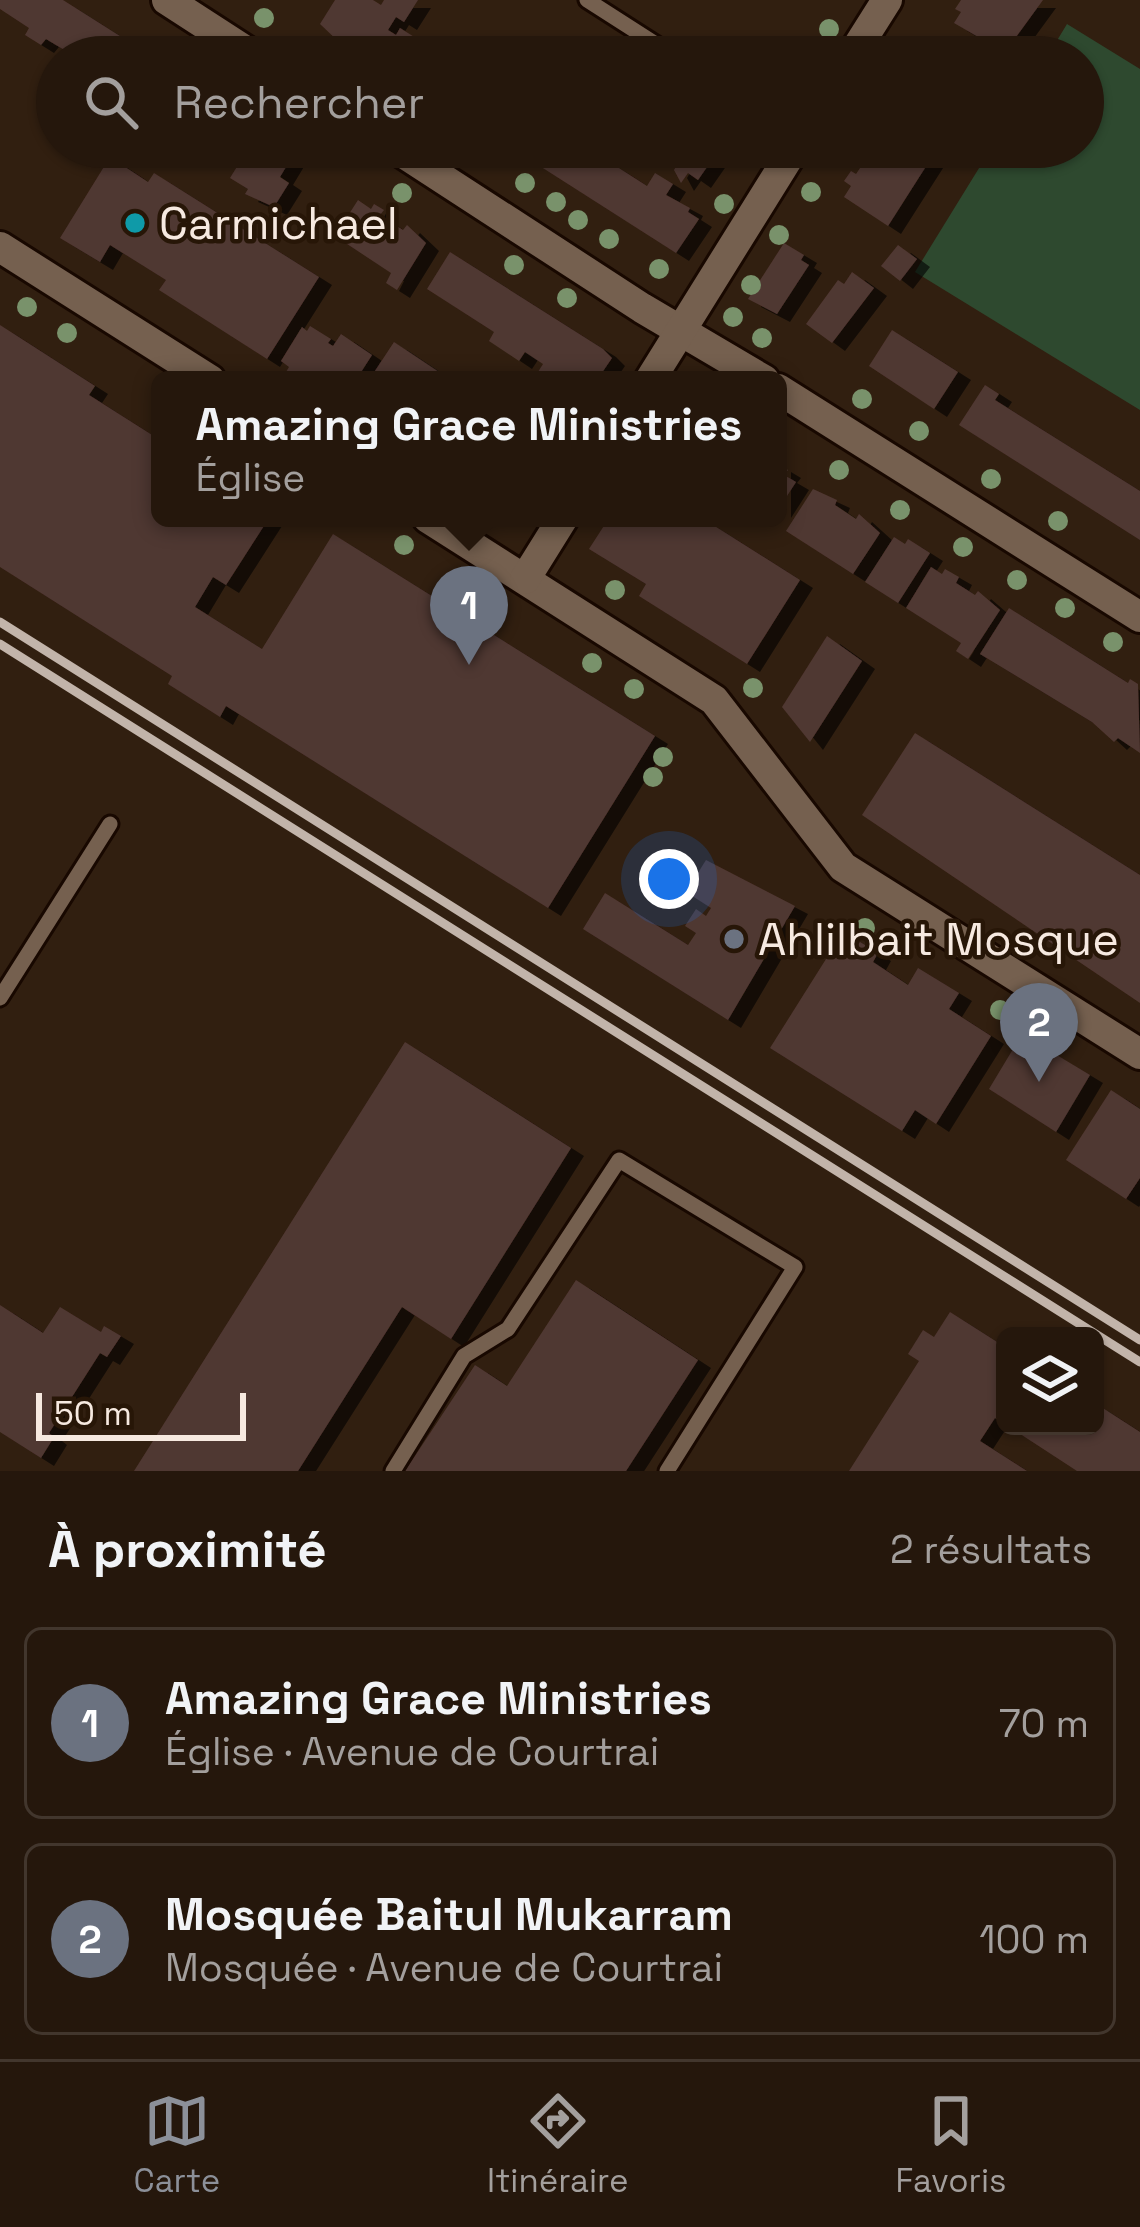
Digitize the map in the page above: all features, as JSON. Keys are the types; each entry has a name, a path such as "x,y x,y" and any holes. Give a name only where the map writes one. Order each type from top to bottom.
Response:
{"street":[{"path":"167,0 223,36"},
{"path":"864,36 887,0"},
{"path":"426,168 642,308 749,371"},
{"path":"655,371 781,168"},
{"path":"0,247 196,371"},
{"path":"787,395 1140,617"},
{"path":"442,527 714,700 843,867 1140,1054"},
{"path":"525,579 557,527"}],"lane":[{"path":"587,0 643,36"},
{"path":"0,998 110,824"},
{"path":"393,1471 464,1356 508,1329 619,1160 795,1267 667,1471"}],"green space":[{"path":"1067,24 1086,36 1060,36"},
{"path":"1104,47 1140,69 1140,410 915,272 979,168 1104,168"}],"building":[{"path":"0,0 63,0 120,36 36,36 36,42 25,35 29,28 0,9"},
{"path":"335,0 373,0 381,5 384,0 418,0 404,22 396,17 388,30 396,35 400,28 413,36 333,36 320,24"},
{"path":"961,0 1043,0 1017,36 977,36 954,23 961,12 955,9"},
{"path":"103,168 127,168 148,182 154,173 319,277 267,359 159,290 166,280 110,245 100,262 60,238"},
{"path":"236,168 285,168 280,177 289,183 274,207 245,194 248,189 230,178"},
{"path":"543,168 619,168 647,186 655,173 673,184 666,195 690,208 688,212 699,219 676,253"},
{"path":"706,168 698,180 688,173 681,183 674,170"},
{"path":"860,168 925,168 888,226 844,197 851,186 844,181 851,171 856,174"},
{"path":"358,200 371,209 374,204 384,210 380,215 403,230 407,225 426,243 397,290 386,283 391,273 335,236"},
{"path":"784,243 804,255 801,260 809,265 777,314 748,299"},
{"path":"898,245 917,259 900,281 881,266"},
{"path":"450,252 612,358 603,371 539,371 543,364 525,352 519,361 489,341 494,332 427,289"},
{"path":"852,272 874,288 832,343 806,324 838,280 844,284"},
{"path":"0,325 95,386 89,395 151,434 151,527 263,527 226,585 213,577 195,607 262,649 333,534 655,736 548,908 226,706 220,717 168,684 172,676 0,567"},
{"path":"310,326 331,339 328,343 333,346 341,334 372,355 362,371 287,371 289,367 281,361 302,327 307,331"},
{"path":"892,330 958,372 934,409 869,366"},
{"path":"394,342 438,371 375,371"},
{"path":"985,385 999,394 995,400 1140,491 1140,540 959,425"},
{"path":"813,489 837,500 835,505 856,519 859,514 880,533 853,574 786,531"},
{"path":"603,527 716,527 800,580 747,664 639,596 646,584 589,549"},
{"path":"894,537 905,544 908,539 930,553 898,603 865,582"},
{"path":"931,567 959,577 956,583 975,595 978,591 1000,610 968,659 956,651 961,643 906,608"},
{"path":"1009,608 1128,683 1130,679 1138,684 1140,753 1118,738 1114,742 1092,722 980,654"},
{"path":"827,636 862,661 810,742 782,707"},
{"path":"915,733 1140,875 1140,1003 862,815"},
{"name":"Ahlilbait Mosque","path":"706,860 795,906 728,1020 583,929 605,893 688,945 696,933 685,926 696,909 706,916 711,908 686,892"},
{"path":"838,940 854,950 860,942 878,953 873,962 908,985 918,968 959,993 949,1009 991,1036 936,1124 915,1110 902,1131 770,1048"},
{"path":"1022,1034 1090,1075 1056,1132 989,1089"},
{"path":"405,1042 571,1148 451,1339 402,1307 298,1471 134,1471"},
{"path":"1111,1090 1140,1109 1140,1178 1126,1199 1066,1160"},
{"path":"576,1280 698,1360 626,1471 405,1471 475,1365 507,1386"},
{"path":"0,1305 43,1333 60,1307 101,1332 104,1326 121,1336 107,1357 100,1353 49,1433 54,1437 41,1458 0,1432"},
{"path":"950,1312 996,1341 996,1419 980,1441 1027,1471 849,1471 919,1361 908,1354 923,1330 934,1337"},
{"path":"1104,1409 1140,1432 1140,1471 1077,1471 1022,1435 1104,1435"}],"railway":[{"path":"0,622 1140,1340"},
{"path":"0,644 1140,1362"}],"place":[{"name":"Carmichael","path":"135,223"},
{"name":"Amazing Grace Ministries","path":"469,665"},
{"name":"Ahlilbait Mosque","path":"734,939"},
{"name":"Mosquée Baitul Mukarram","path":"1039,1082"}]}
